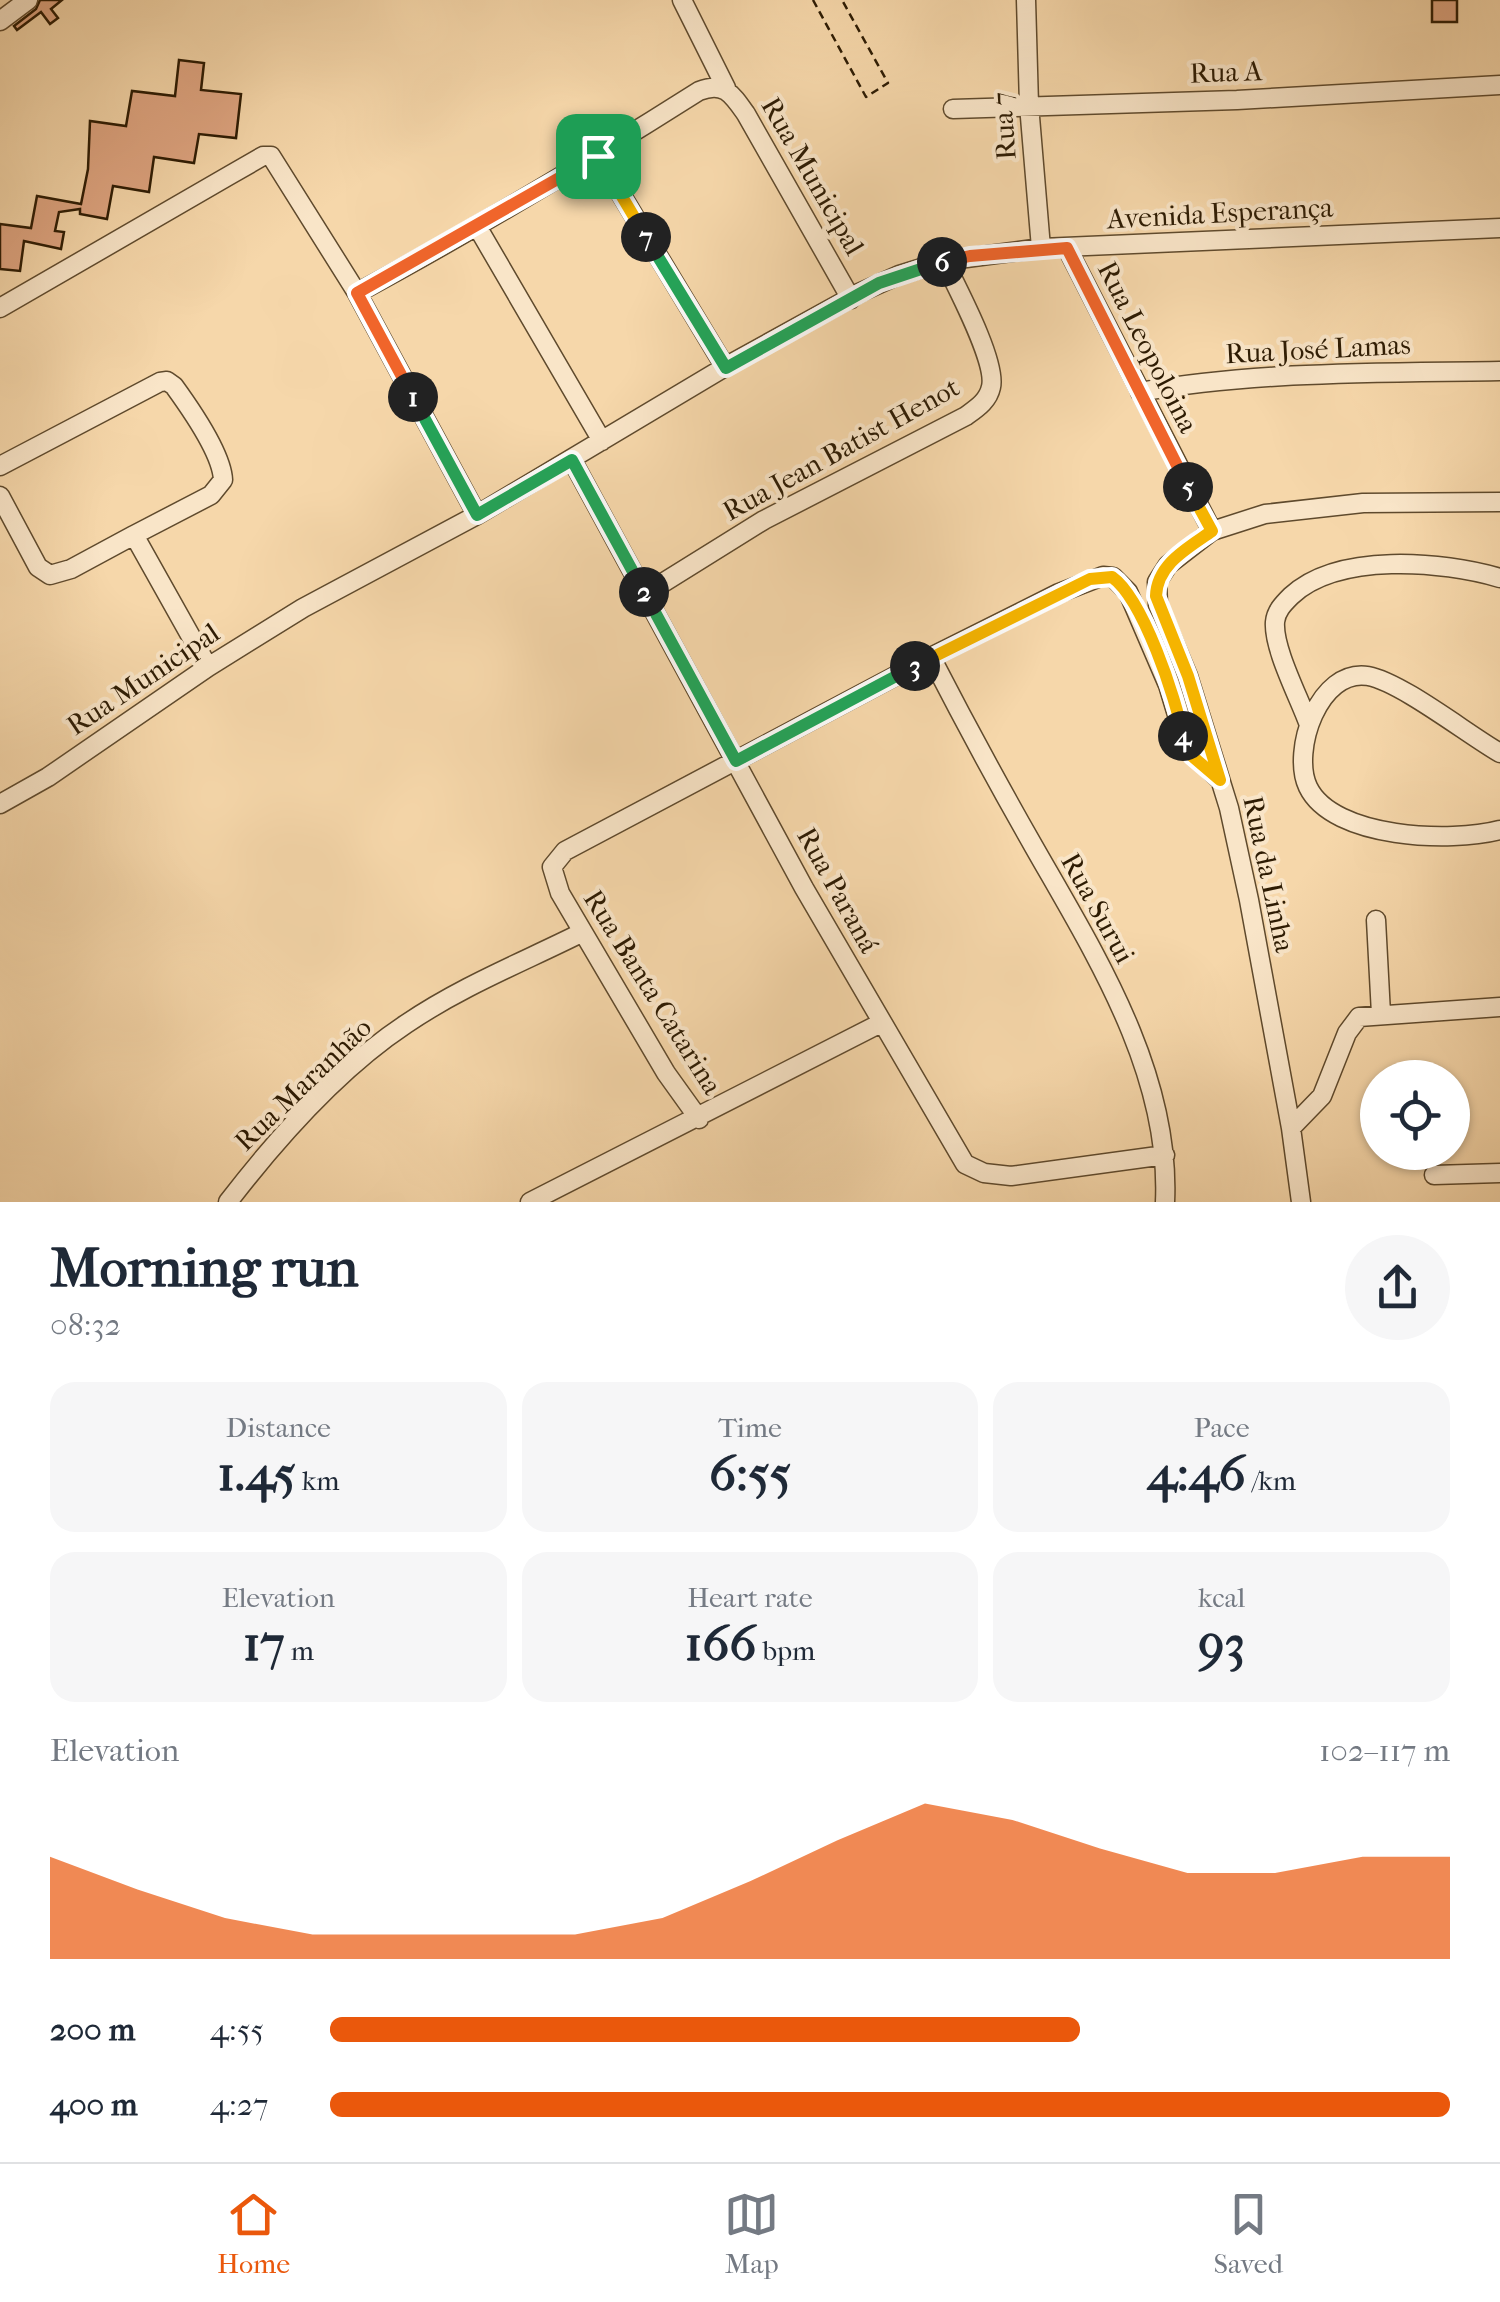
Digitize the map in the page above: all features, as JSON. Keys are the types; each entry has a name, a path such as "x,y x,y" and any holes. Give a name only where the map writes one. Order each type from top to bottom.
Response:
{"street":[{"path":"0,21 28,0"},
{"path":"682,0 726,88"},
{"name":"Rua 7","path":"1026,0 1029,105 1041,248"},
{"name":"Rua A","path":"953,108 1237,100 1500,85"},
{"name":"Rua Municipal","path":"357,293 478,228 699,91 717,86 726,88 746,114 851,299"},
{"path":"0,308 268,154 357,293 477,515"},
{"path":"598,156 726,368"},
{"path":"478,228 602,441"},
{"name":"Avenida Esperança","path":"944,261 1041,248 1500,228"},
{"name":"Rua Leopoloina","path":"1067,248 1212,531"},
{"name":"Rua Municipal","path":"0,804 302,608 477,515 879,283 944,261"},
{"name":"Rua Jean Batist Henot","path":"645,594 764,520 966,416 984,401 992,382 991,373 944,261"},
{"name":"Rua José Lamas","path":"1140,392 1184,384 1266,379 1500,371"},
{"path":"0,466 167,381 202,430 223,471 223,480 211,495 62,574 46,574 30,554 0,496"},
{"name":"Rua Paraná","path":"572,460 881,1023 964,1164 995,1176 1033,1175 1165,1155"},
{"path":"1212,531 1293,509 1389,502 1500,502"},
{"name":"Rua da Linha","path":"1212,531 1168,565 1157,582 1156,596 1188,676 1220,780 1249,900 1301,1202"},
{"path":"134,535 208,667"},
{"path":"1310,725 1276,632 1279,609 1297,590 1310,582 1365,567 1423,564 1475,570 1500,578"},
{"name":"Rua Banta Catarina","path":"699,1118 666,1073 583,932 551,872 559,856 931,658 1090,579 1112,577 1128,592 1168,685 1187,748 1220,780"},
{"name":"Rua Surui","path":"931,658 1106,979 1148,1080 1165,1155 1165,1202"},
{"path":"1500,753 1398,687 1366,676 1349,678 1332,690 1310,725 1303,768 1314,796 1330,809 1378,830 1412,836 1464,837 1500,830"},
{"path":"1376,920 1381,1014"},
{"name":"Rua Maranhão","path":"228,1202 314,1103 405,1024 484,978 583,932"},
{"path":"1291,1128 1326,1089 1359,1018 1500,1008"},
{"path":"530,1202 881,1023"},
{"path":"1434,1175 1500,1172"}],"path":[{"path":"813,0 866,97 888,83 842,0"}],"building":[{"path":"40,0 62,0 51,9 58,18 50,24 41,12 17,30 14,26 36,9"},
{"path":"1432,0 1457,0 1457,22 1432,22"},
{"path":"179,60 204,63 201,90 241,94 236,138 199,134 194,163 154,157 149,192 113,186 107,219 80,214 80,209 59,212 55,231 64,232 61,249 24,241 20,271 0,269 0,224 31,228 37,196 81,204 88,169 90,121 126,126 132,91 175,96"}],"route":[{"path":"598,156 726,368 860,292 898,275 970,256 1067,248 1212,531 1168,565 1157,582 1156,596 1188,676 1220,780 1187,748 1142,618 1128,592 1112,577 1096,577 1059,593 736,761 572,460 477,515 357,293 478,228 598,156"}]}
